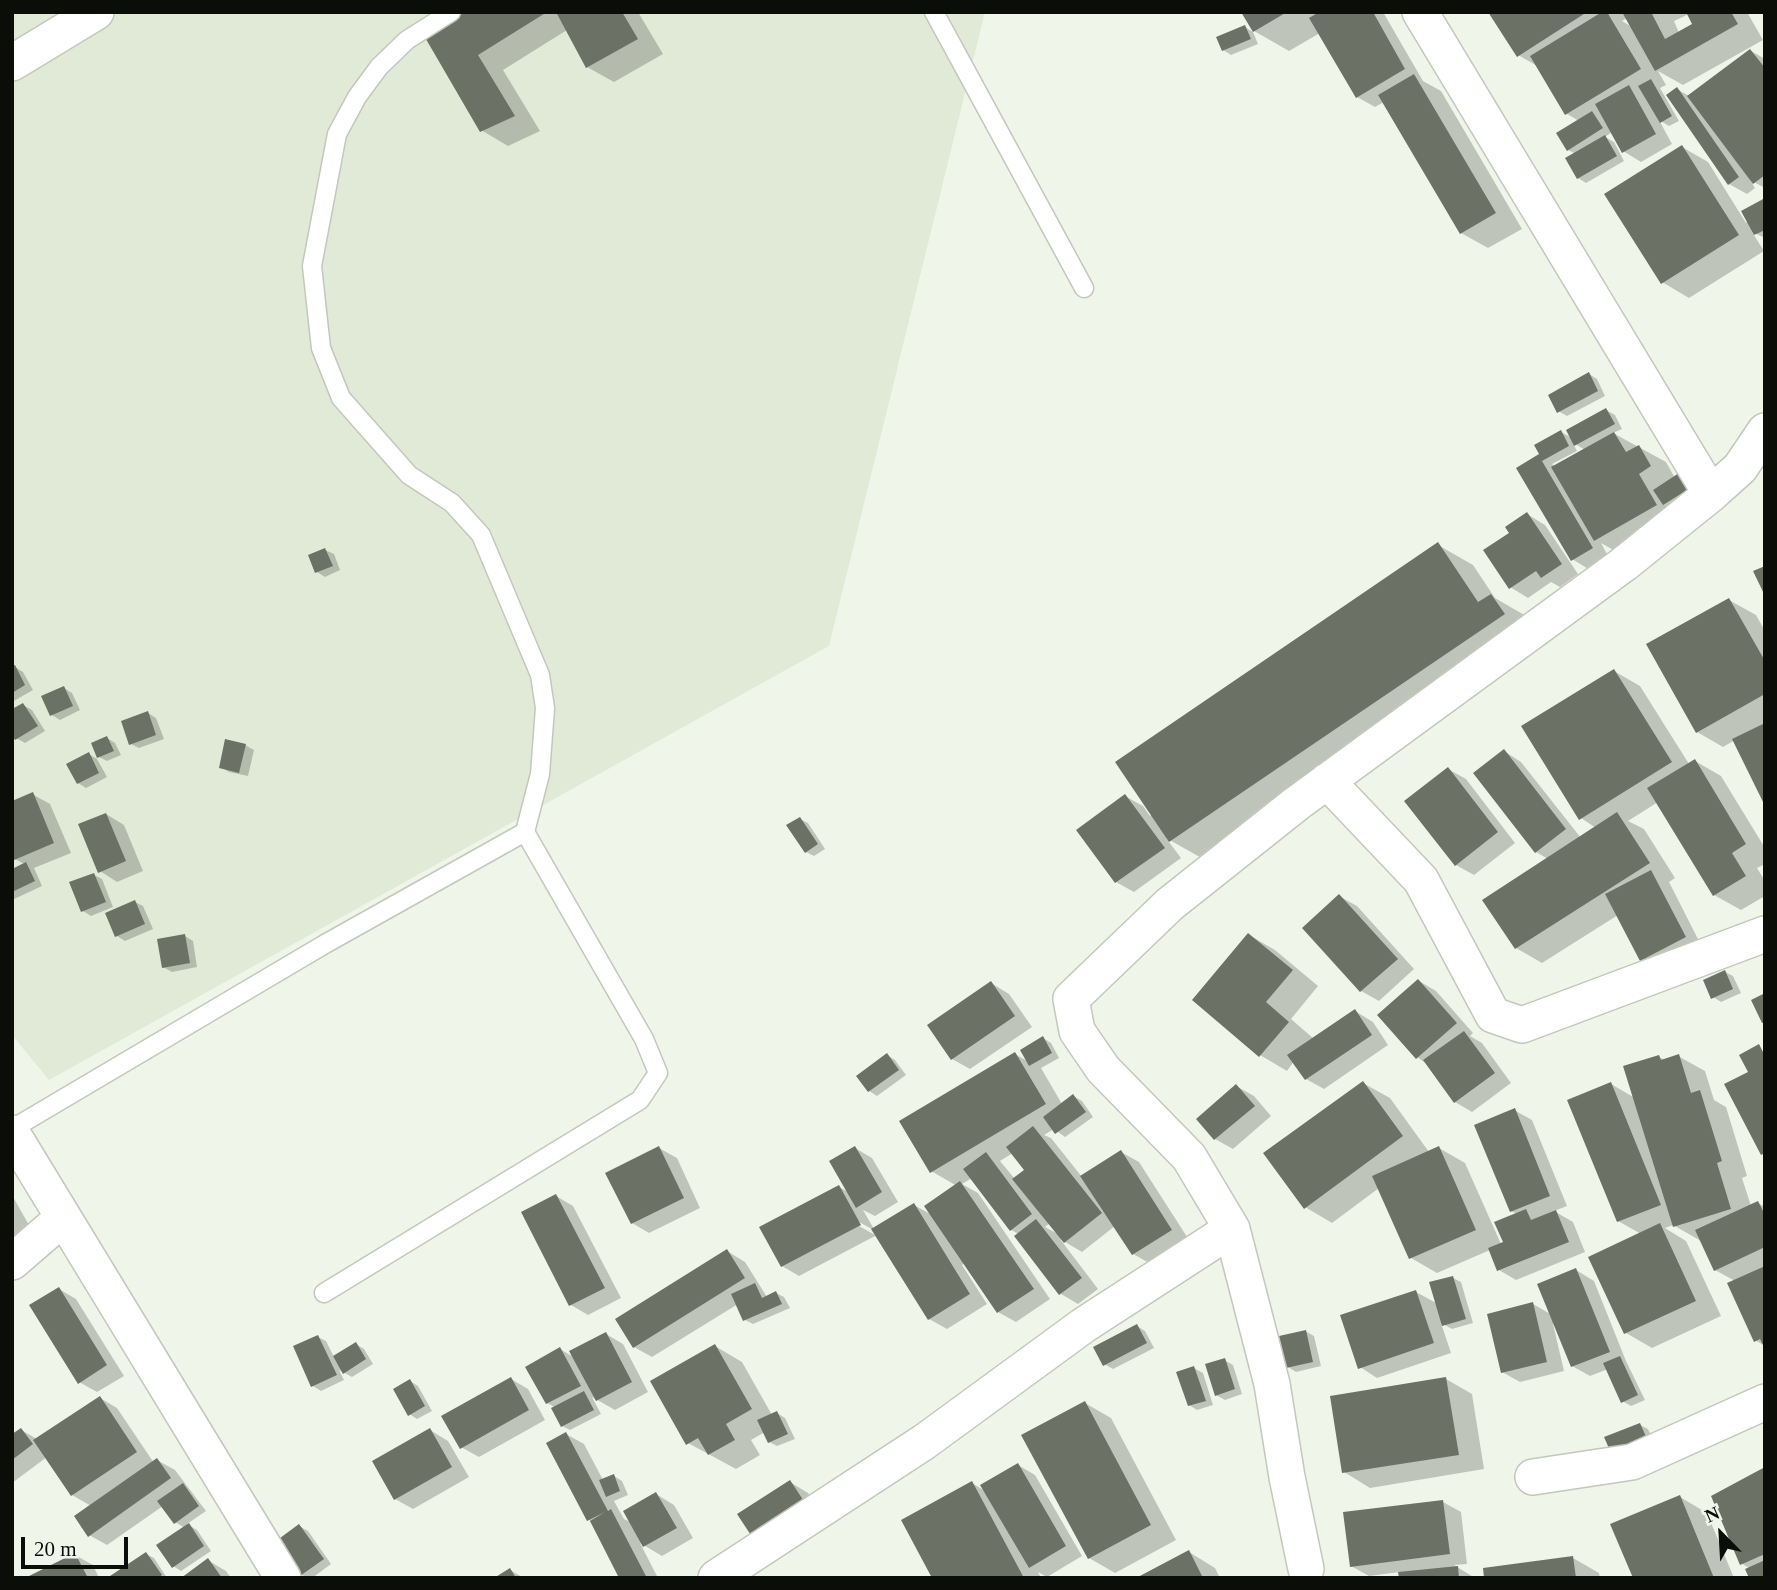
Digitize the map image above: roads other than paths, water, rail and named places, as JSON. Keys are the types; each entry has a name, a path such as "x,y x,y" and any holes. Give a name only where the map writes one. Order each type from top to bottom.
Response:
{"street":[{"path":"12,63 96,12"},
{"path":"1420,12 1711,494"},
{"path":"1306,1569 1272,1384 1232,1229 1189,1157 1103,1069 1077,1031 1071,999 1170,904 1327,781 1624,564 1711,494 1740,468 1765,431"},
{"path":"1327,781 1421,880 1493,1015 1512,1022 1522,1025 1765,934"},
{"path":"12,1131 283,1578"},
{"path":"12,1262 63,1218"},
{"path":"735,1573 924,1442 1084,1325 1232,1229"},
{"path":"1533,1476 1632,1462 1765,1402"}],"lane":[{"path":"324,1293 640,1100 658,1073 638,1028 525,831 540,774 545,708 540,675 481,535 452,503 409,475 341,398 321,348 312,267 337,134 357,97 379,67 407,40 451,12"},
{"path":"934,12 1084,288"},
{"path":"12,1131 326,944 525,831"}]}
